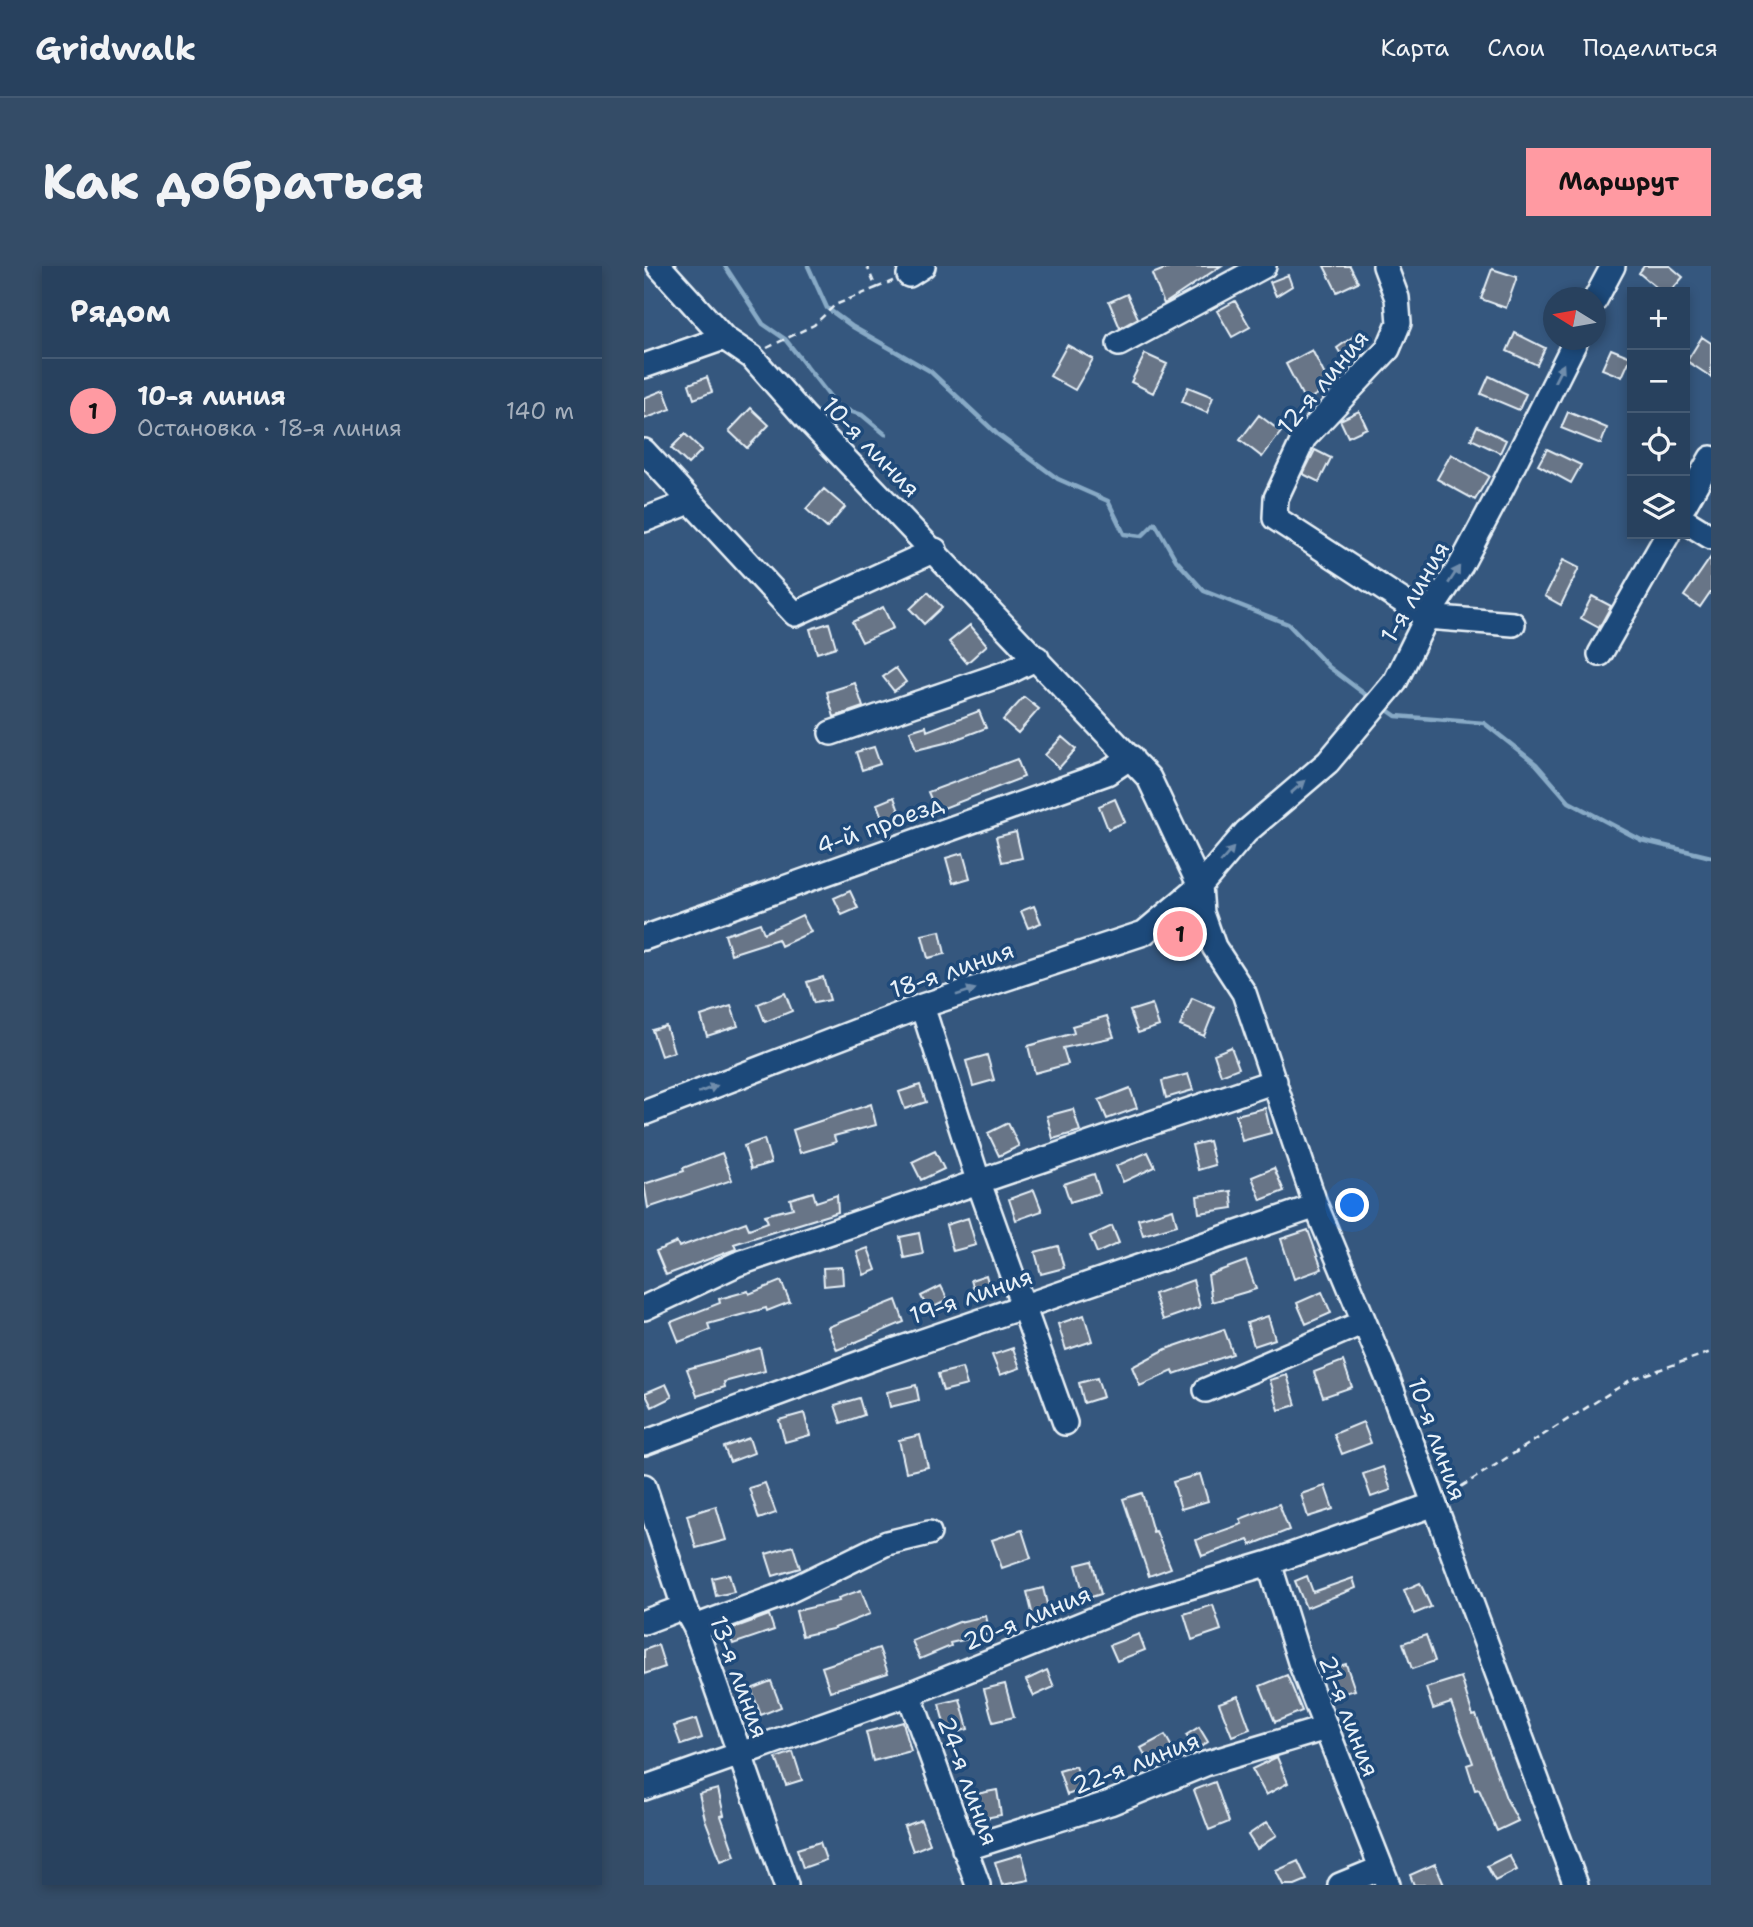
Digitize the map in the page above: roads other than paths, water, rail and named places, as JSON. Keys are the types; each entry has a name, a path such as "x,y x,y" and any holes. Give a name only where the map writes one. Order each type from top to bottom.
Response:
{"street":[{"name":"10-я линия","path":"659,266 724,338 752,357 805,418 935,550 1149,778 1200,886 1202,913 1214,947 1244,993 1317,1206 1364,1322 1576,1885"},
{"path":"1119,344 1264,266"},
{"name":"12-я линия","path":"1385,266 1398,298 1399,323 1388,349 1304,438 1276,498 1275,518 1427,617"},
{"path":"1602,287 1613,266"},
{"path":"644,366 724,338"},
{"name":"1-я линия","path":"1246,832 1328,762 1395,682 1427,617 1461,565 1571,350"},
{"path":"644,451 794,614 935,550"},
{"path":"1690,495 1711,458"},
{"path":"644,520 690,502"},
{"path":"1690,524 1711,537"},
{"path":"1600,654 1665,539"},
{"path":"1427,617 1513,624"},
{"path":"831,733 1009,672 1037,657"},
{"name":"4-й проезд","path":"644,938 1107,773 1131,757"},
{"name":"18-я линия","path":"644,1114 922,1006 1143,933 1200,886 1246,832"},
{"path":"922,1006 979,1183 1065,1423"},
{"path":"644,1308 737,1264 1275,1081"},
{"name":"19-я линия","path":"644,1443 1023,1306 1317,1206"},
{"path":"1206,1391 1364,1322"},
{"name":"13-я линия","path":"644,1486 786,1885"},
{"name":"20-я линия","path":"644,1788 909,1694 1129,1605 1269,1563 1432,1505"},
{"path":"644,1622 690,1617 779,1596 887,1543 929,1533"},
{"name":"21-я линия","path":"1269,1563 1300,1662 1384,1877"},
{"name":"24-я линия","path":"909,1694 978,1885"},
{"name":"22-я линия","path":"964,1849 1110,1803 1205,1764 1326,1728"},
{"path":"1340,1885 1384,1877"}],"waterway":[{"path":"725,266 763,324 785,339 838,407 862,415 885,434"},
{"path":"808,266 827,308 853,327 930,371 997,434 1058,479 1108,501 1124,534 1142,536 1155,523 1176,560 1204,591 1288,624 1329,667 1370,698"},
{"path":"1383,707 1396,716 1484,723 1536,764 1569,802 1641,840 1711,857"}],"place":[{"name":"10-я линия","path":"1180,934"}]}
